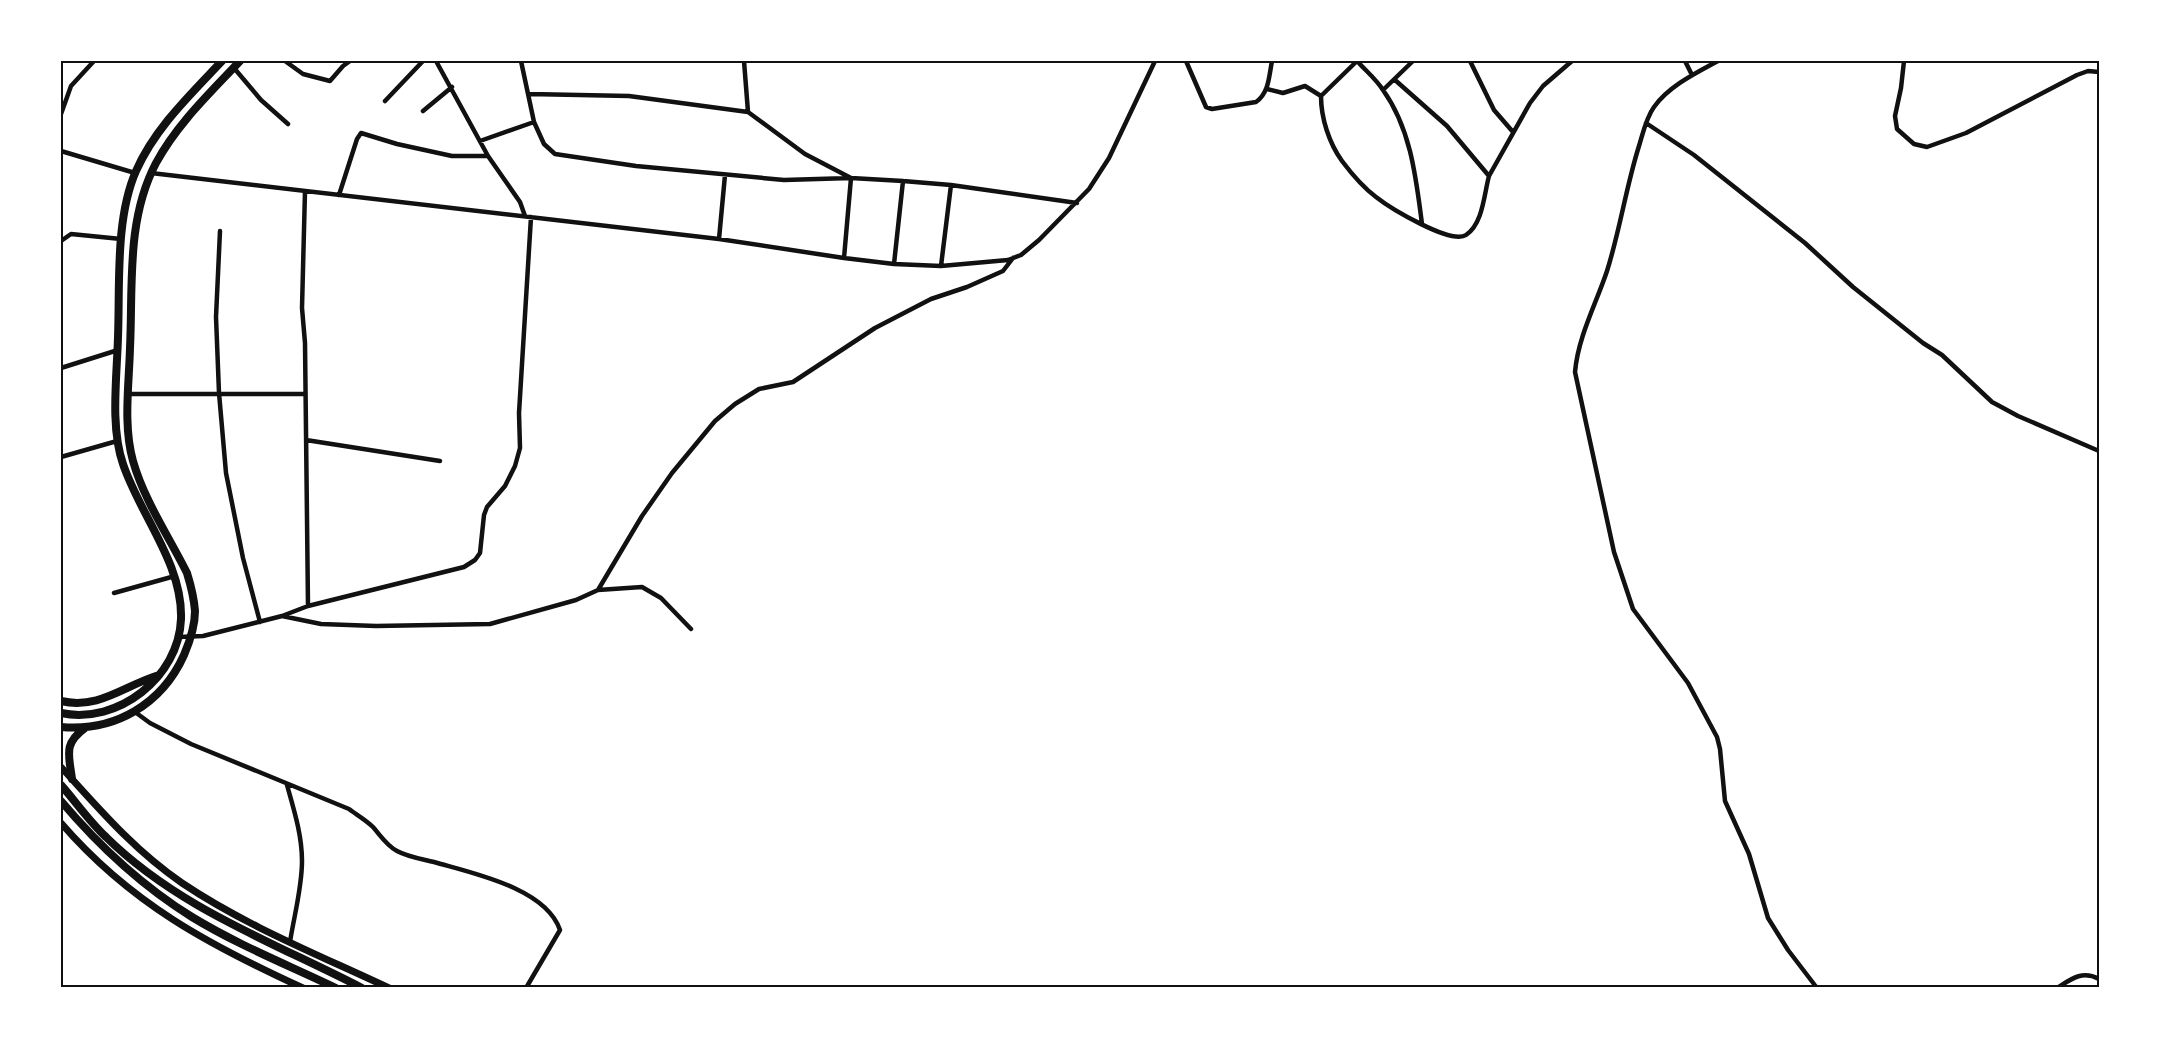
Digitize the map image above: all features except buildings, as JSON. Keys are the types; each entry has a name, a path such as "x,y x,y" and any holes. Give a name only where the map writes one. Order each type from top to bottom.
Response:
{"main road":[{"path":"61,713 83,715 109,710 134,698 145,690 159,675 179,637 181,610 179,588 175,576 128,480 117,441 121,239 125,209 135,173 152,142 164,124 222,61"},
{"path":"61,727 85,728 116,720 135,712 168,683 177,669 192,636 195,613 192,589 187,573 157,516 134,463 129,434 128,394 131,287 135,227 142,196 151,174 176,132 240,61"},
{"path":"61,701 74,703 94,702 108,698 142,680 159,675"},
{"path":"72,779 68,753 69,747 74,736 85,728"},
{"path":"61,767 118,829 181,882 235,915 389,988"},
{"path":"61,785 106,836 139,866 178,894 244,932 362,988"},
{"path":"61,801 114,858 131,874 168,902 192,918 251,949 336,988"},
{"path":"61,823 128,889 164,915 232,954 303,988"}],"street":[{"path":"61,114 72,86 94,61"},
{"path":"285,61 303,74 330,81 350,61"},
{"path":"384,101 423,61"},
{"path":"436,61 452,87 488,156 512,188 525,216"},
{"path":"521,61 534,122 544,144 555,154 618,163 784,180 851,178 951,185 1077,203"},
{"path":"744,61 748,112"},
{"path":"151,174 719,239 894,264 942,266 1008,260 1021,254 1040,240 1089,189 1109,158 1156,61"},
{"path":"1186,61 1208,109 1256,102 1267,90 1272,61"},
{"path":"1422,224 1408,141 1400,121 1383,90 1357,61 1321,96 1323,121 1343,162 1376,197 1422,224 1439,233 1458,238 1466,235 1474,226 1480,214 1488,176 1530,103 1543,86 1572,61"},
{"path":"1383,90 1413,61"},
{"path":"1470,61 1494,110 1513,132"},
{"path":"1686,61 1692,74"},
{"path":"1718,61 1692,74 1661,99 1653,108 1646,123 1628,180 1608,269 1577,352 1575,372 1614,552 1633,609 1688,683 1717,737 1720,749 1724,801 1749,854 1768,918 1788,950 1817,988"},
{"path":"1904,61 1895,116 1898,129 1914,144 1927,147 1966,133 2077,75 2088,71 2099,72"},
{"path":"234,68 261,100 288,124"},
{"path":"1395,80 1447,126 1488,176"},
{"path":"424,112 452,87"},
{"path":"1267,90 1283,93 1307,87 1321,96"},
{"path":"529,94 629,96 748,112 805,154 851,178"},
{"path":"480,141 534,122"},
{"path":"1646,123 1694,155 1805,243 1853,287 1942,355 1992,402 2018,416 2099,451"},
{"path":"339,195 361,132 397,144 452,156 488,156"},
{"path":"61,150 135,173"},
{"path":"719,239 726,175"},
{"path":"844,258 851,178"},
{"path":"894,264 903,181"},
{"path":"942,266 951,185"},
{"path":"305,191 302,308 308,606"},
{"path":"179,637 203,636 260,622 308,606 464,567 475,560 480,553 484,515 487,507 505,486 515,466 520,448 519,413 531,217"},
{"path":"220,231 216,288 219,393 226,473 260,622"},
{"path":"61,241 71,234 121,239"},
{"path":"598,590 642,516 672,474 715,421 735,404 759,389 793,382 875,328 931,299 967,287 1003,270 1014,257"},
{"path":"61,368 118,350"},
{"path":"128,394 305,394"},
{"path":"306,440 440,460"},
{"path":"61,457 117,441"},
{"path":"114,593 175,576"},
{"path":"282,616 321,624 376,626 490,624 576,600 598,590 642,587 649,589 660,598 691,629"},
{"path":"135,712 168,733 287,785 348,809 372,827 382,840 398,852 474,873 515,889 539,902 548,911 560,930 526,988"},
{"path":"287,785 301,839 302,862 290,942"},
{"path":"2058,988 2076,975 2085,974 2099,978"}]}
